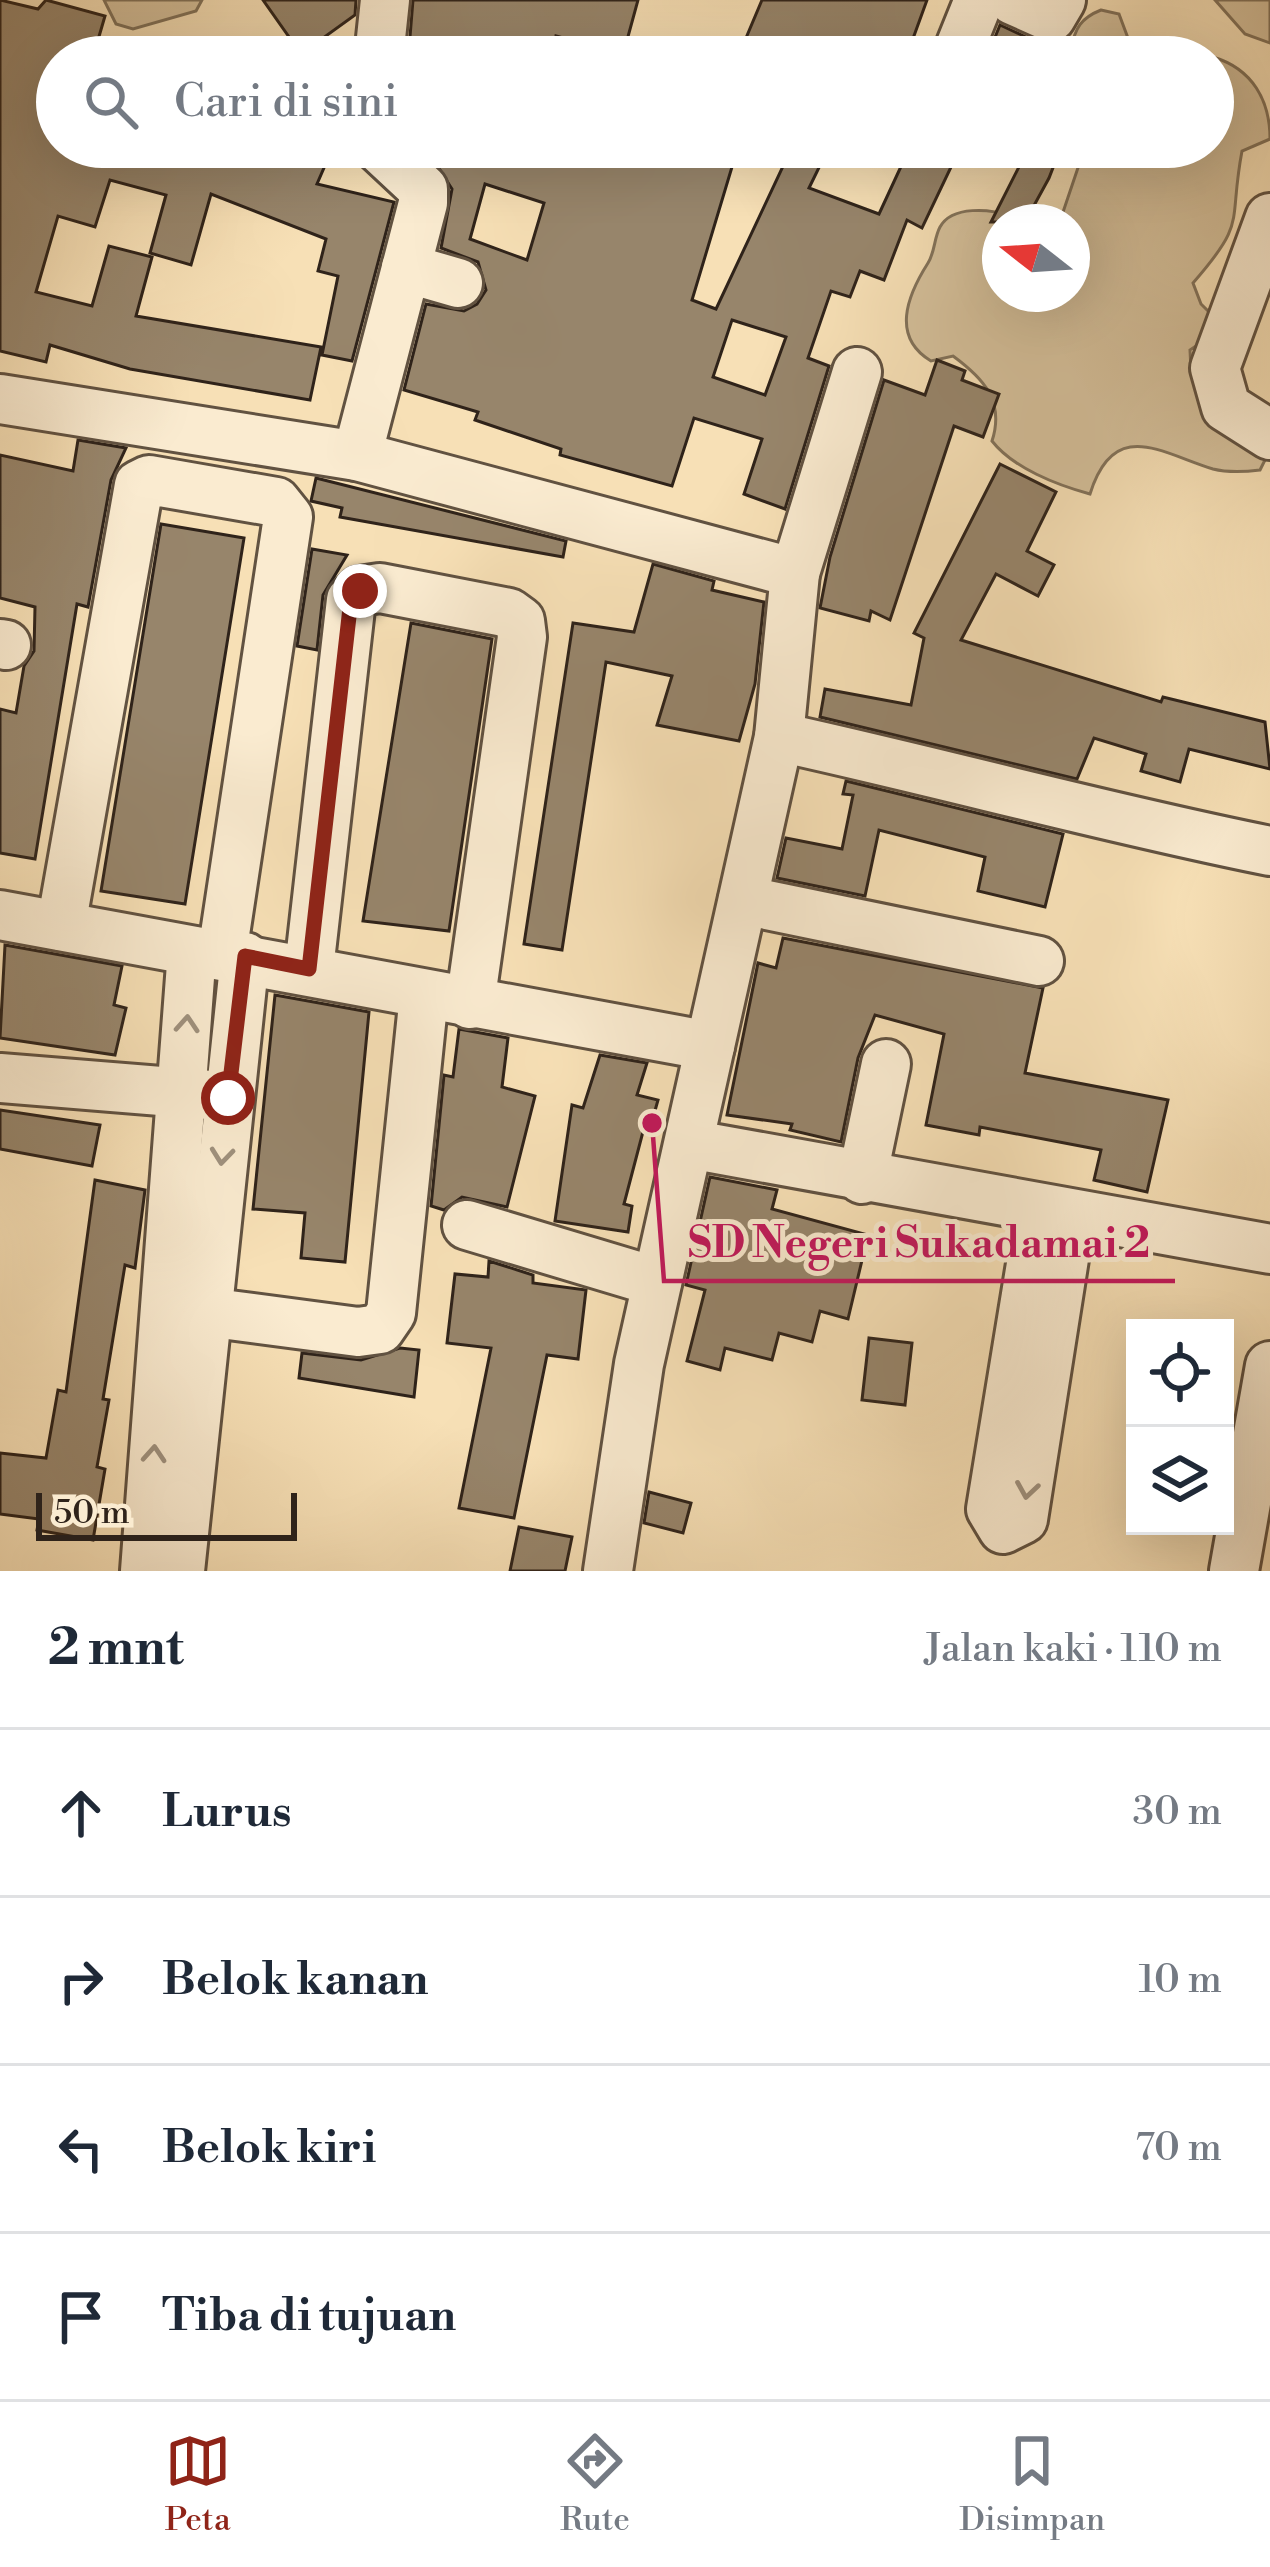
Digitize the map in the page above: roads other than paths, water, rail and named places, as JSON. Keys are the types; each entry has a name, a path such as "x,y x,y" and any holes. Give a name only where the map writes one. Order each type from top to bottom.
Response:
{"street":[{"path":"381,36 385,0"},
{"path":"964,36 979,0"},
{"path":"1013,0 1054,17 1061,0"},
{"path":"357,456 423,188 402,168"},
{"path":"1270,218 1215,368 1226,407 1270,435"},
{"path":"406,268 458,283"},
{"path":"608,1571 635,1385 779,737 796,573 857,371"},
{"path":"0,399 357,456 796,573"},
{"path":"61,926 139,485 149,480 284,507 288,518 220,954 205,1094 181,1370 180,1571"},
{"path":"206,1312 358,1332 380,1329 392,1313 447,999 522,637 520,621 509,613 380,588 360,591 351,599 309,969"},
{"path":"263,674 338,697"},
{"path":"779,737 986,783 1108,818 1270,851"},
{"path":"743,900 1039,961"},
{"path":"0,915 710,1046"},
{"path":"862,1179 886,1064"},
{"path":"0,1078 205,1094"},
{"path":"145,1571 181,1370 206,1312 205,1094"},
{"path":"689,1144 862,1179 1270,1249"},
{"path":"1056,1211 1023,1519 1003,1529 991,1509 1056,1211"},
{"path":"467,1225 657,1282"},
{"path":"1234,1571 1270,1366"}],"place":[{"name":"SD Negeri Sukadamai 2","path":"652,1123"}]}
